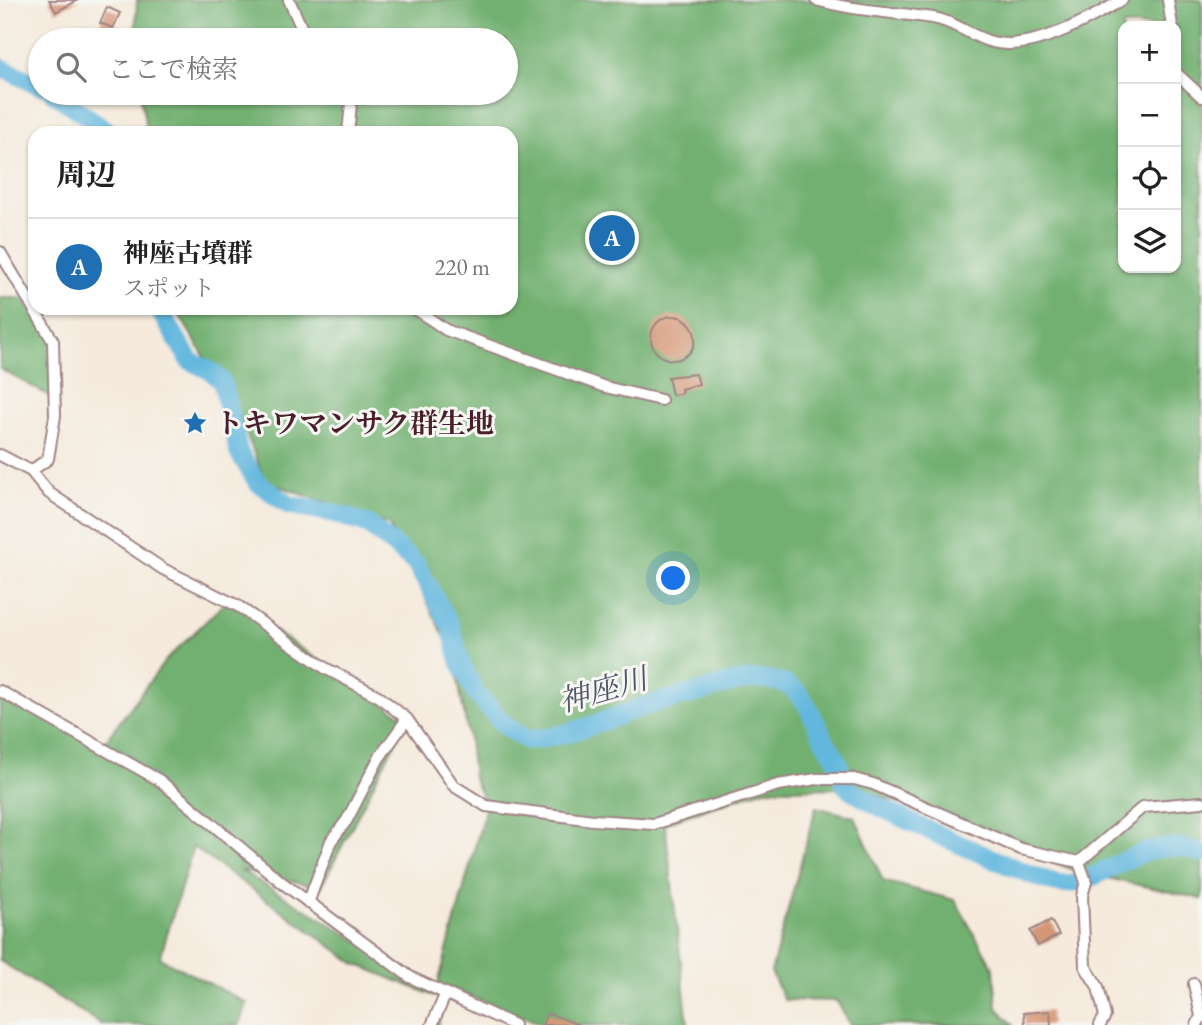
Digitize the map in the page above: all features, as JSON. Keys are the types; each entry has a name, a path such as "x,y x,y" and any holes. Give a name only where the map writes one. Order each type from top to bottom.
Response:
{"street":[{"path":"289,0 302,28"},
{"path":"816,0 863,11 935,18 960,25 989,42 1006,45 1049,37 1122,0"},
{"path":"1168,0 1171,21"},
{"path":"1181,78 1202,97"},
{"path":"349,126 351,105"},
{"path":"0,253 28,299"},
{"path":"31,471 48,459 55,416 53,341 37,315"},
{"path":"425,315 446,330 605,387 661,400"},
{"path":"0,455 31,471 49,493 163,569 238,606 325,668 378,696 407,719 454,786 486,806 593,820 654,824 778,785 817,779 854,779 1021,849 1079,862"},
{"path":"0,691 159,780 308,903 410,977 514,1025"},
{"path":"308,903 331,841 347,820 379,758 407,719"},
{"path":"1079,862 1143,807 1202,802"},
{"path":"1079,862 1086,883 1082,896 1085,966 1098,987 1105,1016 1100,1025"},
{"path":"1194,984 1201,1016 1198,1025"},
{"path":"432,1025 446,993"}],"green space":[{"path":"137,0 1202,0 1202,899 1076,871 955,822 857,788 765,789 665,823 688,1025 545,1025 438,984 486,806 473,777 453,654 389,525 265,481 237,410 179,315 518,315 518,126 146,126 142,105 518,105 518,28 136,28"},
{"path":"0,298 22,298 28,306 28,315 34,315 53,341 55,399 0,369"},
{"path":"228,600 407,719 321,887 240,870 446,993 438,1025 430,1025 442,999 356,964 193,847 160,958 247,1003 239,1025 103,1025 0,961 0,698 20,710 36,712 100,748 166,660"},
{"path":"816,807 855,817 883,881 955,900 994,969 997,1008 1013,1025 850,1025 837,1001 784,1000 771,972"}],"building":[{"path":"49,0 78,0 56,12"},
{"path":"107,7 120,13 113,28 100,23"},
{"path":"673,316 688,323 695,338 688,353 673,360 658,353 651,338 658,323"},
{"path":"696,374 699,384 681,389 682,393 672,395 668,377"},
{"path":"1051,920 1059,935 1038,946 1030,931"},
{"path":"1050,1011 1051,1025 1025,1025 1024,1013"},
{"path":"547,1013 577,1024 577,1025 542,1025"}],"waterway":[{"name":"神座川","path":"0,67 28,80"},
{"name":"神座川","path":"70,105 101,126"},
{"name":"神座川","path":"162,315 190,361 211,371 222,382 239,453 257,482 289,505 333,513 369,525 416,564 451,627 460,662 476,694 505,725 527,740 560,735 655,703 728,684 746,680 774,681 793,689 805,702 837,760 845,785 878,806 1014,868 1056,883 1072,883 1140,854 1159,849 1179,848 1202,853"}],"place":[{"name":"神座古墳群","path":"612,238"},
{"name":"トキワマンサク群生地","path":"195,423"}]}
